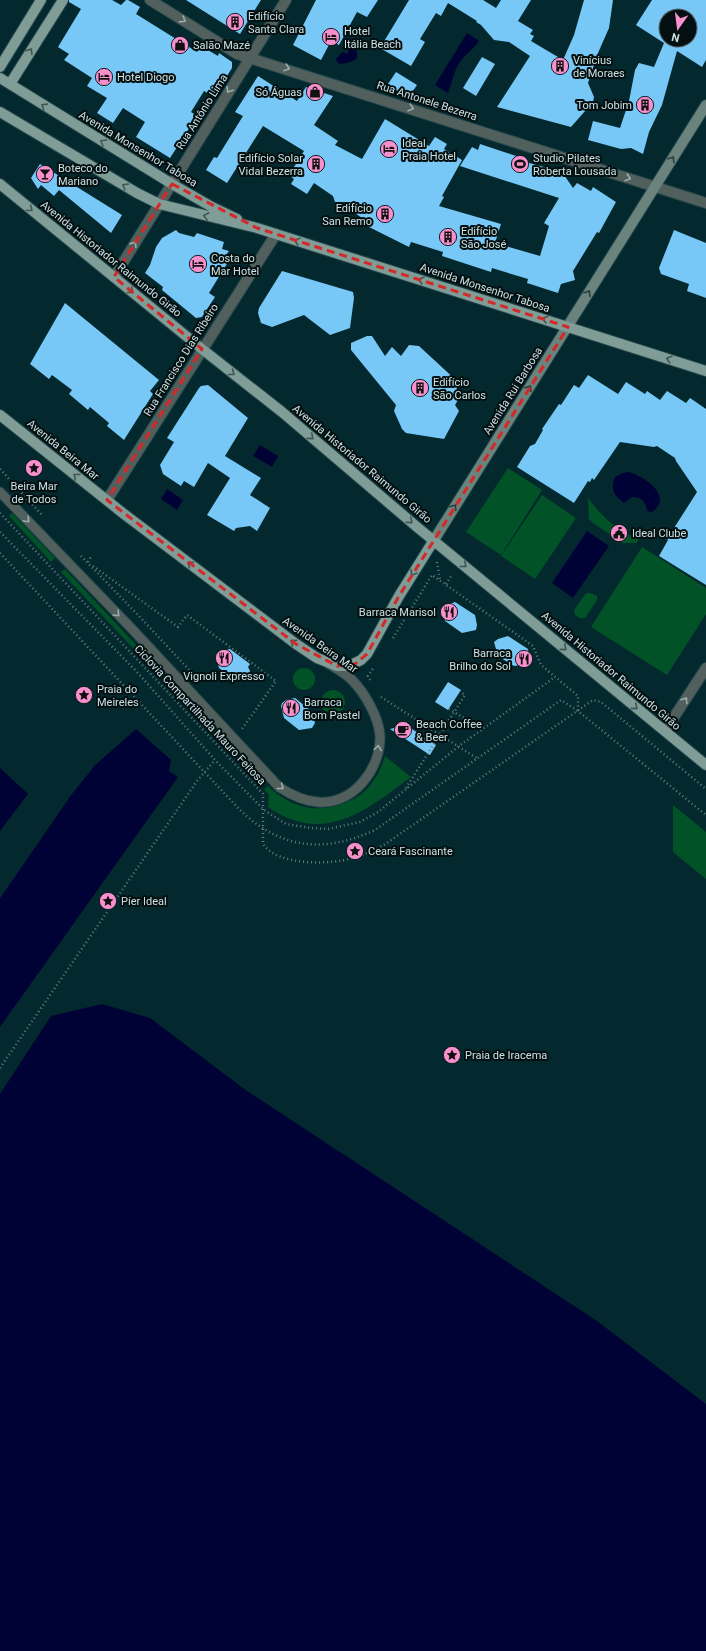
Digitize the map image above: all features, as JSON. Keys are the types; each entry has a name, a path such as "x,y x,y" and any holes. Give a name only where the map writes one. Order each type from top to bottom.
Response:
{"main road":[{"path":"0,67 41,0"},
{"path":"10,84 63,0"},
{"name":"Avenida Monsenhor Tabosa","path":"0,78 172,184 212,207 257,228"},
{"name":"Avenida Rui Barbosa","path":"327,662 336,666 349,666 361,660 367,654 399,596 706,105"},
{"name":"Avenida Monsenhor Tabosa","path":"0,112 137,193 159,204 257,228 706,371"},
{"name":"Avenida Historiador Raimundo Girão","path":"0,184 202,349 282,412 665,731 704,760"},
{"name":"Avenida Beira Mar","path":"0,415 107,500 296,644 327,662"}],"street":[{"name":"Rua Antonele Bezerra","path":"150,0 234,52 706,203"},
{"name":"Rua Antônio Lima","path":"114,277 286,0"},
{"name":"Rua Francisco Dias Ribeiro","path":"107,500 276,234"},
{"path":"665,731 706,668"}],"lane":[{"name":"Avenida Beira Mar","path":"0,492 133,630 279,787 293,796 320,802 334,800 351,793 364,783 374,766 380,736 369,703 360,690 352,680 327,662"}],"path":[{"name":"Ciclovia Compartilhada Mauro Feitosa","path":"0,513 263,794 263,844 272,853 287,858 321,863 347,859 365,854 384,845 578,711"},
{"path":"0,532 138,672 215,760 264,810 286,824 328,829 360,822 378,812 459,746 555,677"},
{"path":"0,553 250,819 263,829 295,843 333,844 362,836 375,830 561,700 578,711 706,815"},
{"path":"92,555 87,562 178,627 187,615 276,681 240,731"},
{"path":"437,562 440,580"},
{"path":"389,644 432,575 533,646 541,666 578,696 578,711"},
{"path":"446,584 452,575"},
{"path":"370,682 368,676 377,663"},
{"path":"404,790 466,695 460,692"},
{"path":"375,693 478,759"},
{"path":"578,711 593,700 601,702 706,789"},
{"path":"449,709 483,729"},
{"path":"0,1068 196,781 215,760"}],"highlighted area":[{"path":"172,184 257,228 568,327 399,596 367,654 355,664 337,666 296,644 107,500 202,349 114,277"}],"green space":[{"path":"508,468 542,490 501,555 466,532"},
{"path":"542,495 576,518 535,579 501,556"},
{"path":"588,498 616,527 639,539 636,543 623,543 593,523 589,519"},
{"path":"12,513 55,558 51,562 9,516"},
{"path":"642,547 706,588 706,614 667,675 591,627"},
{"path":"65,569 170,681 167,684 61,572"},
{"path":"586,593 597,596 597,600 585,618 580,618 575,615 574,610"},
{"path":"300,668 308,668 315,675 315,683 308,690 300,690 293,683 293,675"},
{"path":"333,690 341,694 345,702 341,710 333,714 325,710 321,702 325,694"},
{"path":"179,691 218,733 214,736 176,695"},
{"path":"385,756 411,777 378,801 344,819 326,823 308,823 288,818 268,807 269,795 264,789 268,786 285,799 313,808 334,807 350,801 363,793 369,787 380,770"},
{"path":"673,805 706,832 706,879 673,852"}],"shaded area":[{"path":"467,33 479,41 458,65 448,93 435,85"},
{"path":"350,46 357,51 357,58 348,63 338,63 336,59 342,52 348,54 348,47"},
{"path":"260,445 278,456 272,467 253,456"},
{"path":"629,472 649,483 659,494 660,500 658,506 652,512 647,511 646,505 641,499 632,497 624,503 615,495 613,485 615,477"},
{"path":"167,489 183,500 177,510 161,499"},
{"path":"587,531 609,546 573,598 552,583"},
{"path":"136,729 171,760 169,771 178,777 0,1027 0,898 71,795 95,765"},
{"path":"0,768 28,794 0,831"},
{"path":"102,1004 150,1018 247,1091 597,1321 706,1404 706,1651 0,1651 0,1094 51,1016"}],"pier":[{"path":"134,728 136,729 95,765 71,795 0,898 0,894 70,794 93,764"}],"building":[{"path":"69,0 112,0 121,5 128,0 140,7 136,14 197,52 201,46 218,56 219,53 232,62 232,68 214,97 204,91 191,112 197,116 170,158 136,137 145,122 123,108 113,123 97,113 107,98 87,86 92,78 64,60 69,54 58,47 81,9 69,2"},
{"name":"Edifício Santa Clara","path":"186,0 261,0 240,34"},
{"path":"316,0 378,0 367,17 357,12 339,45 331,41 321,60 293,45"},
{"path":"409,0 483,0 496,8 501,0 531,0 518,21 533,30 530,34 534,36 531,41 563,60 574,35 584,0 613,0 609,28 598,53 588,83 594,97 593,102 571,127 497,107 530,56 509,42 494,40 481,25 476,22 477,21 448,3 441,16 436,13 420,39 425,42 411,66 380,48"},
{"path":"652,0 706,0 706,60 702,67 677,51 662,105 649,132 643,154 631,148 621,149 588,140 593,121 620,128 629,101 635,70 639,63 654,67 662,48 698,48 698,8 658,8 658,39 636,25"},
{"path":"482,57 495,64 476,96 463,88"},
{"path":"396,72 417,85 410,95 386,87"},
{"path":"258,76 297,101 306,87 333,96 314,125 338,141 335,145 362,159 385,119 429,146 435,137 447,144 444,149 462,160 442,196 444,197 439,206 501,224 495,243 540,256 549,226 544,223 559,198 460,166 472,147 478,150 480,144 522,158 522,161 562,172 573,188 577,183 591,191 593,187 616,202 599,233 597,232 573,271 575,280 561,284 558,293 527,283 528,279 492,268 491,272 442,256 443,252 411,242 409,247 365,225 367,221 350,210 347,202 335,202 333,196 314,183 307,194 291,184 294,179 289,175 304,151 263,126 227,183 206,170 214,157 217,158 243,116 235,112"},
{"path":"40,164 122,215 111,233 59,190 54,196 41,185 38,189 31,178"},
{"path":"176,230 179,233 194,237 197,233 224,242 222,249 229,251 223,259 228,262 209,293 215,297 202,317 196,318 162,290 163,287 145,273 150,265 156,247 162,238"},
{"path":"674,230 706,243 706,298 687,291 689,284 661,274 659,268"},
{"path":"282,271 353,292 354,298 350,328 330,335 304,315 272,327 261,323 258,313 259,308"},
{"path":"65,303 159,380 150,391 153,394 124,440 107,426 109,423 90,407 88,410 69,394 72,390 52,375 49,379 30,364"},
{"name":"Edifício São Carlos","path":"367,336 372,336 385,356 392,347 401,356 409,345 419,346 458,382 455,398 458,400 455,405 459,411 444,439 406,433 402,429 394,411 396,405 351,350 351,343"},
{"path":"588,375 618,394 626,382 645,394 647,391 660,400 667,391 686,403 690,398 706,409 706,585 659,556 668,540 667,539 697,492 675,458 657,446 654,447 620,442 594,480 592,478 590,482 588,481 574,503 517,467 530,446 535,444 543,430 542,429 559,404 561,405 574,385 579,388"},
{"path":"208,385 248,418 225,456 261,478 250,495 270,508 257,531 250,526 236,528 234,531 207,515 230,478 208,463 194,487 184,481 181,486 163,474 160,465 174,442 167,438 199,388 201,386"},
{"path":"455,602 475,615 477,625 476,630 462,633 445,621 442,607"},
{"path":"508,636 528,649 529,658 527,664 514,666 498,656 494,642"},
{"path":"230,649 250,664 248,667 250,671 248,679 234,679 219,668 216,656 217,653"},
{"path":"448,682 461,690 448,710 435,702"},
{"path":"295,698 315,714 313,717 315,723 312,728 299,730 284,718 281,706 282,703 286,700"},
{"path":"406,725 436,745 430,755 390,729"}],"place":[{"name":"Edifício Santa Clara","path":"235,22"},
{"name":"Hotel Itália Beach","path":"331,37"},
{"name":"Salão Mazé","path":"180,45"},
{"name":"Vinícius de Moraes","path":"560,66"},
{"name":"Hotel Diogo","path":"104,77"},
{"name":"Só Águas","path":"315,92"},
{"name":"Tom Jobim","path":"645,105"},
{"name":"Ideal Praia Hotel","path":"389,149"},
{"name":"Edifício Solar Vidal Bezerra","path":"316,164"},
{"name":"Studio Pilates Roberta Lousada","path":"520,164"},
{"name":"Boteco do Mariano","path":"45,174"},
{"name":"Edifício San Remo","path":"385,214"},
{"name":"Edifício São José","path":"448,237"},
{"name":"Costa do Mar Hotel","path":"198,264"},
{"name":"Edifício São Carlos","path":"420,388"},
{"name":"Beira Mar de Todos","path":"34,468"},
{"name":"Ideal Clube","path":"619,533"},
{"name":"Barraca Marisol","path":"449,612"},
{"name":"Vignoli Expresso","path":"224,658"},
{"name":"Barraca Brilho do Sol","path":"524,659"},
{"name":"Praia do Meireles","path":"84,695"},
{"name":"Barraca Bom Pastel","path":"291,708"},
{"name":"Beach Coffee & Beer","path":"403,730"},
{"name":"Ceará Fascinante","path":"355,851"},
{"name":"Píer Ideal","path":"108,901"},
{"name":"Praia de Iracema","path":"452,1055"}]}
